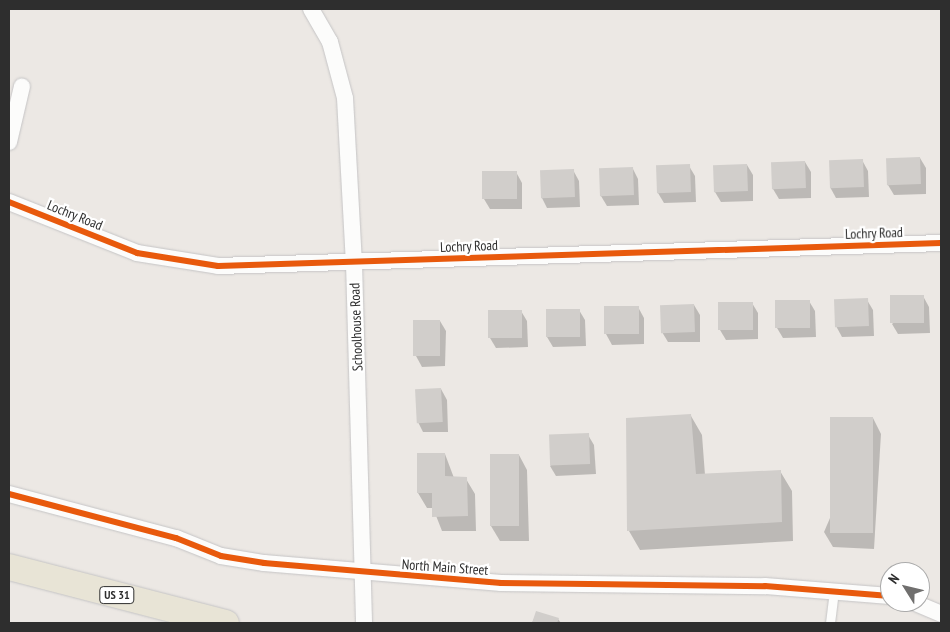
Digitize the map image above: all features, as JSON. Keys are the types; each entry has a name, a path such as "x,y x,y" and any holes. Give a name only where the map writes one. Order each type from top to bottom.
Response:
{"main road":[{"name":"US 31","path":"9,567 226,623"}],"street":[{"name":"Schoolhouse Road","path":"311,9 330,42 345,98 354,263 364,623"},
{"path":"9,142 22,86"},
{"name":"Lochry Road","path":"9,202 137,252 218,266 941,243"},
{"name":"North Main Street","path":"9,494 176,538 221,556 362,574 501,583 834,588 880,595"}],"lane":[{"path":"830,623 834,588"}],"building":[{"path":"920,157 921,184 887,185 886,158"},
{"path":"863,159 864,187 830,188 829,160"},
{"path":"805,161 806,188 772,189 771,162"},
{"path":"690,164 691,192 657,193 656,165"},
{"path":"747,164 748,191 714,192 713,165"},
{"path":"633,167 634,195 600,196 599,168"},
{"path":"574,169 575,197 541,198 540,170"},
{"path":"482,171 517,171 517,199 482,199"},
{"path":"890,295 924,295 924,323 890,323"},
{"path":"868,298 869,326 835,327 834,299"},
{"path":"775,300 810,300 810,328 775,328"},
{"path":"718,302 753,302 753,330 718,330"},
{"path":"694,304 695,332 661,333 660,305"},
{"path":"604,306 639,306 639,334 604,334"},
{"path":"546,309 580,309 580,337 546,337"},
{"path":"488,310 522,310 522,338 488,338"},
{"path":"413,320 440,320 440,356 413,356"},
{"path":"441,388 443,422 417,423 415,389"},
{"path":"691,414 696,474 781,470 782,522 627,531 626,418"},
{"path":"830,417 873,417 873,533 830,533"},
{"path":"589,433 590,464 550,465 549,434"},
{"path":"417,453 445,453 445,476 467,477 468,516 432,517 432,493 417,493"},
{"path":"490,454 519,454 519,526 490,526"},
{"path":"536,611 559,618 557,623 532,623"}],"cycle path":[{"path":"9,202 137,253 218,266 941,243"},
{"path":"9,494 176,538 221,556 264,563 501,583 765,586 880,595"}]}
